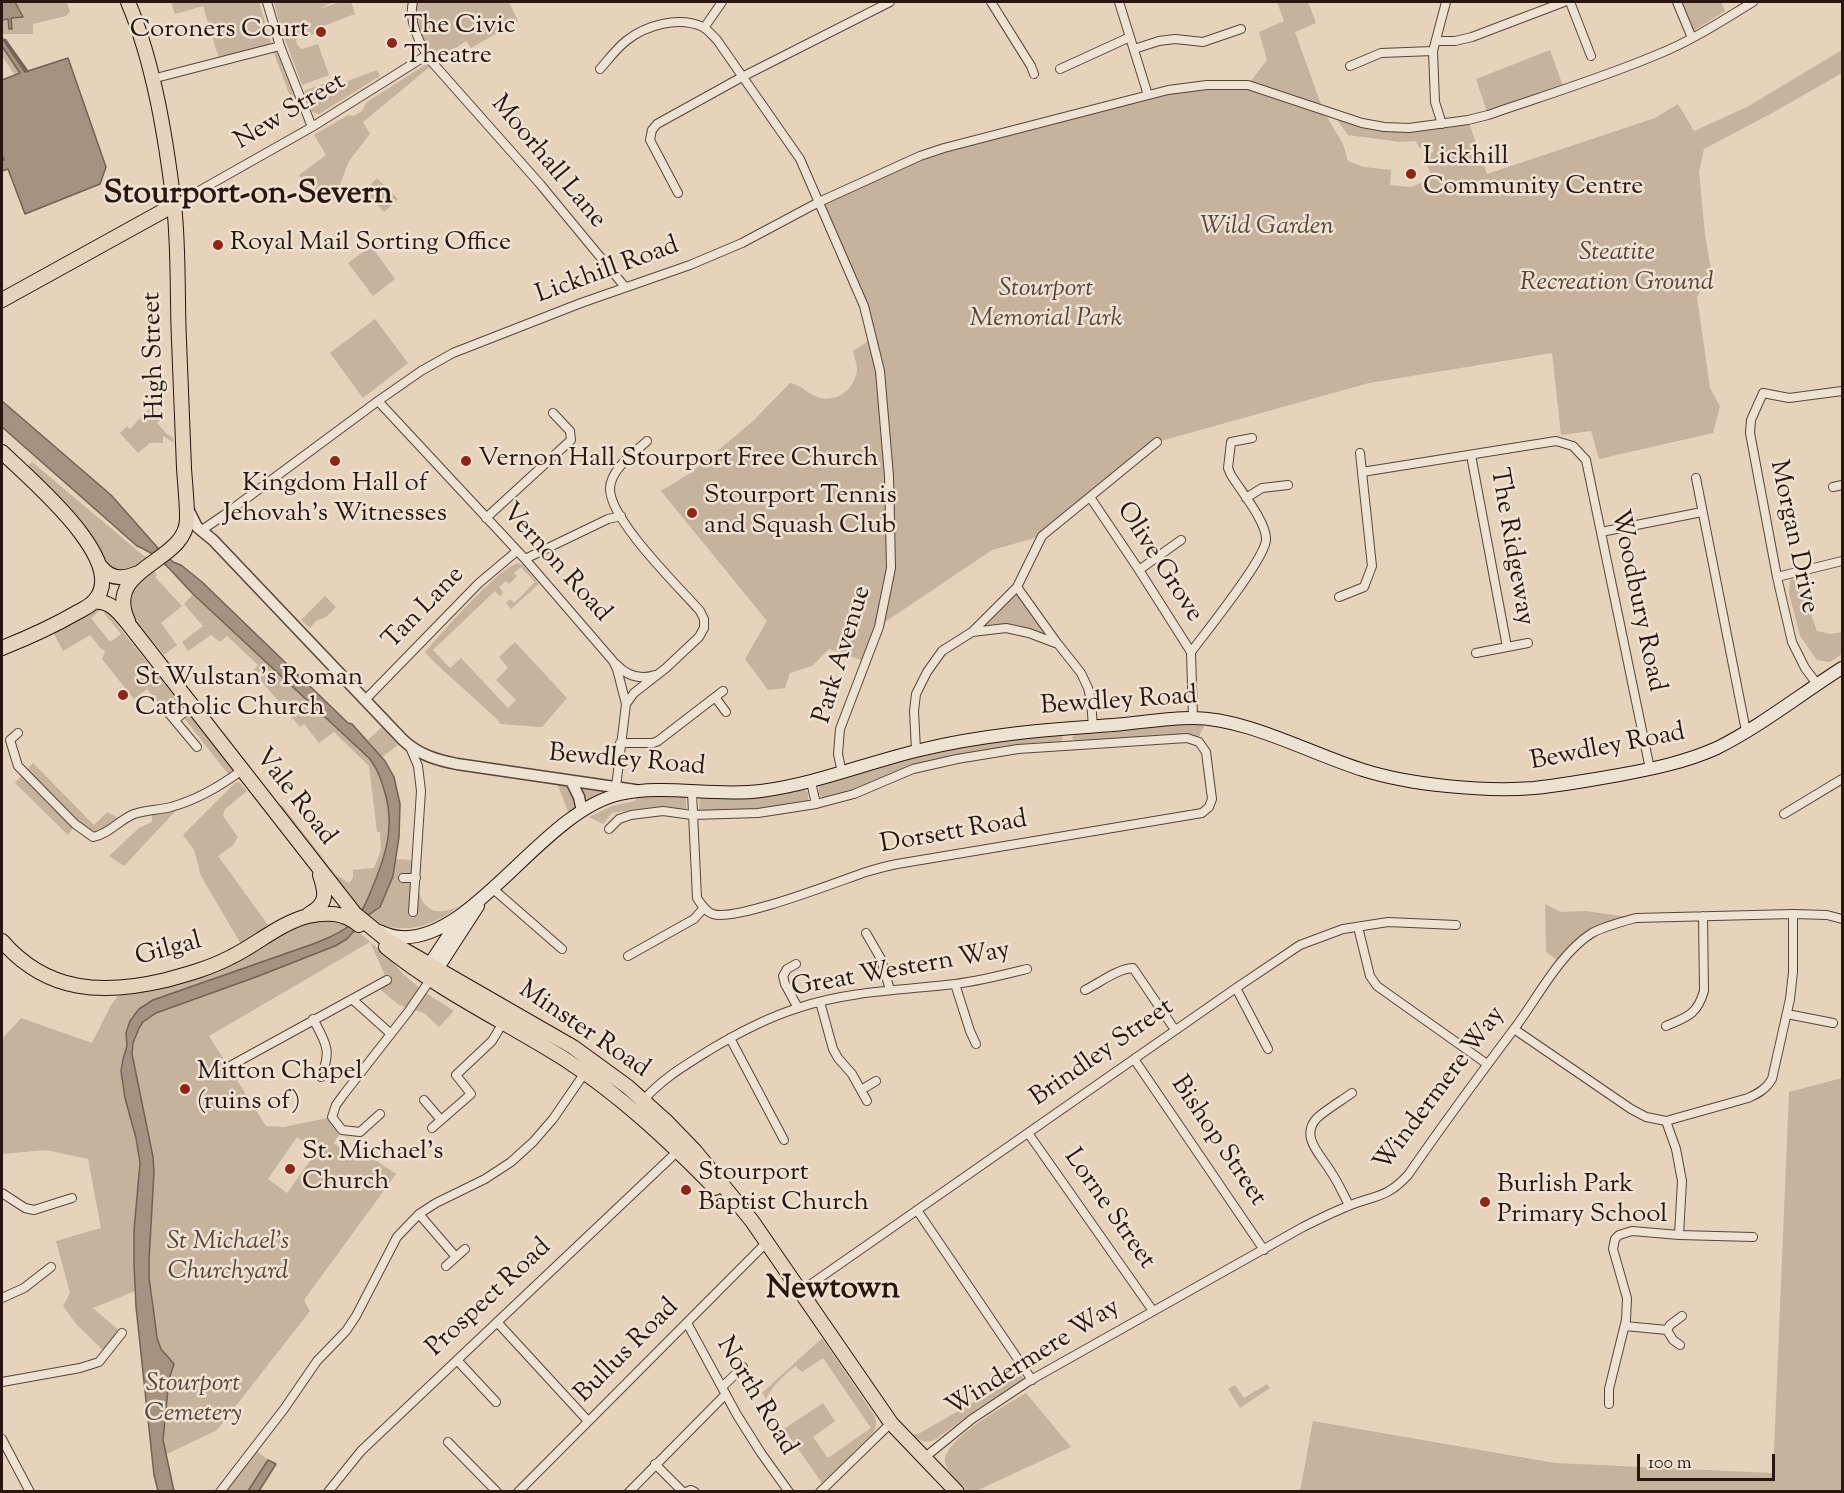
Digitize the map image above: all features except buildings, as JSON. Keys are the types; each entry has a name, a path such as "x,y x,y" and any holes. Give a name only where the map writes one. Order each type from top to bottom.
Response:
{"main road":[{"name":"High Street","path":"129,3 152,80 174,205 187,528 171,548"},
{"path":"2,300 174,205"},
{"path":"162,213 168,213 175,221"},
{"path":"2,452 65,513 80,532 101,567 110,576 127,578 138,573"},
{"path":"130,626 125,616 123,602 128,585 138,573 171,548"},
{"path":"2,648 48,629 94,603 102,589 101,567"},
{"name":"Vale Road","path":"94,603 100,601 110,605 130,626 360,921"},
{"name":"Bewdley Road","path":"638,791 732,793 760,791 811,782 916,750 972,738 1193,718 1245,727 1365,771 1422,783 1490,788 1531,788 1593,780 1650,769 1697,756 1746,731 1842,668"},
{"path":"360,921 392,936 408,937 430,932 443,926 465,911 554,832 582,811 610,797 638,791"},
{"path":"300,919 316,910 324,901 323,884 316,865"},
{"path":"429,975 492,888"},
{"path":"429,975 465,911"},
{"name":"Gilgal","path":"2,940 27,964 58,980 85,987 109,989 135,986 208,968 300,919 331,913 360,921"},
{"name":"Minster Road","path":"360,921 429,975 593,1060 643,1100 683,1147 738,1203 891,1423 957,1491"},
{"path":"2,949 27,964"},
{"name":"Minster Road","path":"507,1016 683,1147"}],"street":[{"path":"267,2 280,46 312,127"},
{"name":"Moorhall Lane","path":"413,2 415,26 427,55 540,184 625,287"},
{"path":"600,69 624,42 649,28 671,22 704,28 722,2"},
{"path":"678,193 650,140 651,130 657,124 742,77 890,2"},
{"path":"991,2 1034,74"},
{"path":"1119,2 1149,95"},
{"path":"1442,124 1436,102 1433,51 1446,2"},
{"path":"1436,42 1472,37 1564,2"},
{"path":"1570,2 1591,56"},
{"path":"1677,2 1692,38"},
{"name":"Lickhill Road","path":"202,530 378,401 421,371 453,353 625,287 690,265 742,243 819,202 920,156 1149,95 1207,85 1248,85 1362,123 1384,127 1409,128 1442,124 1488,114 1663,53 1753,2"},
{"name":"Park Avenue","path":"704,28 717,40 800,159 864,306 880,371 889,476 891,568 879,627 840,729 838,754 842,773"},
{"path":"1134,49 1159,40 1203,42 1241,29"},
{"path":"1060,69 1130,37"},
{"path":"152,80 280,46"},
{"path":"1350,66 1381,53 1433,51"},
{"name":"New Street","path":"174,205 312,127 427,55"},
{"name":"Morgan Drive","path":"1817,684 1805,668 1792,642 1777,577 1750,432 1751,420 1763,393 1790,398 1842,391"},
{"name":"Vernon Road","path":"378,401 525,559 613,661 626,705 616,787"},
{"path":"486,518 571,440 570,430 553,413"},
{"path":"1252,438 1231,442 1228,468 1246,498 1262,488 1288,485"},
{"path":"626,705 634,693 699,637 704,628 704,619 700,611 630,531 612,497 610,487 619,468 647,441"},
{"name":"The Ridgeway","path":"1362,472 1556,441 1573,446"},
{"name":"Olive Grove","path":"972,632 1017,587 1042,536 1157,442"},
{"name":"Woodbury Road","path":"1573,446 1586,460 1650,769"},
{"path":"1339,597 1364,587 1372,566 1360,453"},
{"name":"The Ridgeway","path":"1471,455 1507,647"},
{"path":"1696,478 1746,731"},
{"path":"1833,487 1842,485"},
{"name":"Olive Grove","path":"1090,497 1191,652 1193,718"},
{"name":"Olive Grove","path":"1191,652 1262,554 1266,541 1261,521 1246,498"},
{"name":"High Street","path":"187,506 194,522 365,699"},
{"path":"1601,532 1702,512"},
{"path":"525,559 608,519 621,516"},
{"path":"171,548 202,530"},
{"path":"1139,570 1180,540"},
{"name":"Tan Lane","path":"365,699 479,583 517,551"},
{"path":"1777,577 1842,561"},
{"path":"1017,587 1081,673 1091,700 1093,727"},
{"path":"916,750 914,711 916,694 927,672 942,651 972,632 1006,628 1029,633 1058,644"},
{"path":"1476,653 1528,643"},
{"path":"613,661 621,670 641,678 658,674"},
{"path":"620,743 658,741 723,691"},
{"path":"716,698 726,712"},
{"name":"Bewdley Road","path":"365,699 410,746 426,756 441,761 638,791"},
{"path":"175,720 192,706"},
{"path":"167,711 196,747"},
{"path":"1069,728 1070,745"},
{"path":"18,733 10,740 18,766 75,824 93,837 101,836 122,820 136,814 188,801 242,770"},
{"name":"Bewdley Road","path":"609,829 619,819 631,815 663,812 692,815 758,813 816,804 854,794 914,769 1018,749 1187,738 1199,742 1206,752 1212,799"},
{"path":"410,746 418,766 421,791 413,912"},
{"path":"1784,814 1842,778"},
{"path":"571,781 579,797 582,811"},
{"path":"811,782 816,804"},
{"path":"628,956 694,919 704,908 697,898 692,792"},
{"name":"Dorsett Road","path":"704,908 713,914 723,915 757,909 869,871 897,864 1202,813 1209,807 1212,799"},
{"path":"403,878 416,878"},
{"path":"492,888 562,949"},
{"path":"1514,1029 1646,1117 1666,1121 1748,1098 1767,1087 1772,1079 1787,1014 1793,972 1793,914"},
{"name":"Windermere Way","path":"924,1458 972,1419 1032,1380 1303,1227 1349,1205 1380,1196 1399,1184 1408,1175 1561,963 1592,934 1636,918 1793,914 1827,915 1842,920"},
{"path":"1666,1026 1689,1016 1701,1001 1704,991 1703,916"},
{"name":"Brindley Street","path":"801,1291 1300,945 1343,929 1388,922 1456,925"},
{"path":"1358,927 1370,976 1377,986 1486,1064"},
{"path":"866,933 881,959 890,990"},
{"path":"796,964 787,969 783,976 798,1008"},
{"path":"1085,990 1121,969 1133,968 1175,1030"},
{"name":"Great Western Way","path":"634,1111 663,1080 730,1038 798,1008 890,990 982,980 1026,969"},
{"path":"380,1114 360,1132 342,1130 332,1117 340,1100 391,1034 429,975"},
{"path":"231,1066 387,980"},
{"path":"955,984 976,1044"},
{"path":"1236,988 1268,1049"},
{"path":"352,999 391,1034"},
{"path":"820,1002 833,1049 849,1069 867,1101"},
{"path":"1787,1014 1833,1023"},
{"path":"432,1128 471,1094 456,1075 492,1041 507,1016"},
{"path":"313,1019 327,1050 327,1061 321,1077"},
{"path":"730,1038 784,1140"},
{"name":"Bishop Street","path":"1134,1059 1264,1250"},
{"path":"220,1491 284,1409 317,1361 346,1331 397,1237 419,1214 485,1179 511,1162 553,1119 593,1060"},
{"path":"861,1090 876,1081"},
{"path":"1349,1205 1331,1171 1317,1153 1310,1137 1316,1119 1352,1093"},
{"path":"424,1100 441,1120"},
{"path":"1666,1121 1676,1149 1682,1181 1679,1235"},
{"name":"Lorne Street","path":"1028,1133 1153,1311"},
{"name":"Prospect Road","path":"328,1491 361,1451 683,1147"},
{"path":"2,1193 25,1208 34,1210 72,1198"},
{"path":"917,1210 1032,1380"},
{"path":"419,1214 456,1257"},
{"path":"1609,1404 1609,1389 1625,1326 1627,1298 1613,1249 1615,1239 1619,1235 1632,1231 1753,1237"},
{"name":"Bullus Road","path":"518,1491 767,1242"},
{"path":"446,1266 465,1249"},
{"path":"2,1298 24,1288 51,1267"},
{"path":"1667,1330 1682,1316"},
{"path":"497,1322 588,1421"},
{"name":"North Road","path":"687,1323 761,1453 789,1491"},
{"path":"1625,1326 1667,1330"},
{"path":"1667,1330 1680,1345"},
{"path":"2,1382 80,1368 99,1362 123,1333"},
{"path":"457,1360 496,1401"},
{"path":"629,1491 724,1391 743,1367"},
{"path":"820,1491 891,1423"},
{"path":"2,1439 30,1491"},
{"path":"448,1442 497,1491"},
{"path":"655,1464 684,1491 695,1491"}],"green space":[{"path":"15,2 67,2 70,12 66,16 33,24 33,34 2,34 2,20 8,19 12,29 11,18 23,17"},
{"path":"171,2 259,2 271,42 268,45 219,59 203,6 175,14"},
{"path":"274,2 333,2 319,9 341,2 351,2 355,14 313,30 314,34 308,37 301,35 296,40 297,45 302,49 318,44 329,75 302,85 280,26"},
{"path":"413,2 509,2 518,21 471,48 466,41 438,60 363,122 370,134 349,161 334,200 316,198 299,175 326,155 314,135 348,115 354,116 362,111 367,102 431,61 419,39"},
{"name":"Stourport Memorial Park","path":"1277,2 1308,2 1316,23 1295,32 1323,110 1343,144 1348,161 1364,167 1391,170 1390,185 1411,187 1433,178 1426,163 1430,159 1428,155 1434,151 1431,145 1419,148 1416,141 1400,142 1348,135 1332,113 1384,127 1468,120 1487,174 1655,118 1678,104 1694,131 1747,107 1842,50 1842,73 1704,149 1699,172 1711,270 1697,297 1710,388 1720,406 1713,433 1599,459 1591,431 1561,435 1552,353 1369,383 1157,442 1042,536 992,550 879,626 867,662 829,649 812,666 790,673 785,688 768,690 745,659 767,621 661,491 692,472 752,422 790,383 816,397 827,399 839,396 850,388 857,369 853,351 873,338 819,202 920,156 1168,90 1248,85 1267,60 1259,32 1284,21"},
{"path":"1677,2 1721,2 1725,11 1695,30 1692,38"},
{"path":"2,46 20,73 15,75 2,56"},
{"path":"1550,50 1564,89 1488,115 1476,79"},
{"path":"273,51 280,55 300,110 296,112"},
{"path":"377,70 380,76 319,114 312,112 304,91 332,81 334,86"},
{"path":"377,178 398,199 384,212 364,191"},
{"path":"371,246 395,279 373,296 348,263"},
{"path":"375,319 408,363 363,398 330,353"},
{"path":"149,409 160,420 157,423 173,438 174,443 163,436 163,443 150,443 138,453 120,433 127,426 130,429"},
{"path":"32,462 148,557 130,570 113,569 74,514 26,468"},
{"path":"518,563 523,565 539,584 511,609 506,603 510,599 514,603 535,582 521,567 514,573 517,576 509,584 506,581 499,587 503,593 500,596 495,591 433,650 450,668 461,658 508,708 516,700 496,680 508,668 499,657 515,642 567,698 542,727 500,724 425,652 484,588 509,567"},
{"path":"154,571 157,575 155,577 182,606 161,623 177,645 164,655 134,618 130,605 135,586"},
{"path":"1798,578 1817,631 1831,634 1842,632 1842,654 1830,662 1817,660 1800,636 1789,594 1790,580"},
{"path":"1017,587 1058,644 1006,628 972,632"},
{"path":"193,594 361,749 373,764 387,796 389,830 381,865 362,912 280,806 282,805 335,874 349,883 353,878 353,870 374,868 381,850 369,766 334,732 319,743 304,724 300,727 253,671 258,665 227,636 220,642 211,635 188,651 182,642 203,626 184,604"},
{"path":"325,596 336,607 310,628 301,620"},
{"path":"96,607 102,609 91,618 110,642 121,634 104,613 106,611 183,707 183,710 178,711 170,702 162,708 147,689 134,699 102,659 105,651 90,635 63,651 53,632"},
{"path":"189,714 232,772 228,774 184,718"},
{"path":"1206,721 1198,739 1076,742 1072,738 1075,732"},
{"path":"382,727 398,745 382,757 368,740"},
{"path":"1060,734 1063,738 1061,742 1018,746 956,757 854,792 825,799 818,794 819,786 917,754 973,742"},
{"path":"33,763 94,825 107,812 122,820 93,837 75,825 68,835 15,783"},
{"path":"239,782 247,791 225,809 223,816 238,837 233,845 218,856 271,929 242,946 201,876 194,850 183,835 235,783"},
{"path":"557,783 566,784 575,801 575,808 569,814"},
{"path":"580,786 604,790 604,791 585,802"},
{"path":"802,788 808,793 808,802 758,811 699,810 700,795"},
{"path":"640,793 686,795 686,810 666,806 612,813 603,824 589,817 612,806 635,801"},
{"path":"184,802 124,866 109,856 139,828 152,822 152,811"},
{"path":"396,859 413,860 411,874 400,874 400,880 411,885 417,912 419,892 425,905 434,911 446,911 459,906 438,920 414,928 390,927 367,916 380,907 393,876"},
{"path":"1545,904 1561,912 1585,911 1636,918 1604,928 1561,963 1546,952"},
{"path":"329,917 350,925 327,939 153,1000 147,1004 126,1040 121,1072 122,1083 136,1139 139,1162 134,1242 135,1291 93,1308 122,1333 106,1353 77,1325 63,1306 70,1293 56,1241 101,1228 88,1159 46,1150 2,1154 2,1039 21,1018 92,1043 118,996 157,988 257,949 298,925"},
{"name":"St Michael's Churchyard","path":"356,930 387,956 423,991 454,1011 439,1027 424,1013 399,1005 381,990 387,980 370,942 209,1036 266,1126 284,1127 332,1117 342,1130 334,1143 356,1160 363,1152 396,1174 304,1300 310,1311 217,1430 167,1454 157,1435 147,1328 147,1172 137,1079 132,1054 133,1043 143,1022 156,1013 335,946","holes":["297,1137 317,1151 287,1193 268,1179"]},
{"path":"1842,1078 1842,1491 1300,1491 1313,1421 1555,1463 1773,1473 1789,1092"},
{"path":"822,1338 874,1415 876,1423 872,1434 822,1483 784,1429 823,1403 835,1421 813,1437 828,1458 871,1428 823,1358 802,1372 796,1366 779,1381 766,1399 762,1393"},
{"path":"1021,1375 1024,1379 936,1439 923,1441 912,1435 920,1433"},
{"path":"1267,1384 1270,1388 1240,1408 1228,1389 1235,1385 1244,1398"},
{"path":"1026,1393 1071,1447 976,1491 969,1491 948,1471 945,1462 947,1453 954,1443 978,1423"},
{"path":"253,1448 268,1460 248,1491 220,1492"}],"shaded area":[{"path":"2,2 15,2 23,17 11,18 12,29 9,29 8,19 2,20"},
{"path":"2,38 25,72 68,58 106,167 100,184 25,214 8,169 2,171 4,160 2,154 2,80 20,73 2,46"},
{"path":"2,401 111,495 157,547 173,562 181,565 202,582 348,723 352,724 385,761 394,777 400,804 399,837 393,876 380,907 367,916 347,939 335,946 256,977 156,1013 143,1022 133,1043 132,1054 153,1157 149,1278 157,1338 161,1349 174,1364 169,1379 163,1440 174,1491 158,1491 154,1475 136,1307 134,1230 140,1163 121,1071 127,1046 126,1033 130,1021 139,1009 153,1000 313,944 337,934 350,925 364,907 383,860 388,835 389,810 381,780 369,758 193,594 161,560 137,546 2,427"},
{"path":"268,1460 276,1464 259,1491 248,1491"}],"waterway":[{"path":"5,40 27,71"}],"place":[{"name":"Coroners Court","path":"321,32"},
{"name":"The Civic Theatre","path":"392,43"},
{"name":"Lickhill Community Centre","path":"1411,174"},
{"name":"Royal Mail Sorting Office","path":"218,245"},
{"name":"Kingdom Hall of Jehovah's Witnesses","path":"335,461"},
{"name":"Vernon Hall Stourport Free Church","path":"466,461"},
{"name":"Stourport Tennis and Squash Club","path":"692,513"},
{"name":"St Wulstan's Roman Catholic Church","path":"123,695"},
{"name":"Mitton Chapel (ruins of)","path":"185,1089"},
{"name":"St. Michael's Church","path":"290,1169"},
{"name":"Stourport Baptist Church","path":"686,1190"},
{"name":"Burlish Park Primary School","path":"1485,1202"}],"district":[{"name":"Stourport-on-Severn","path":"248,197"},
{"name":"Newtown","path":"833,1292"}],"park label":[{"name":"Wild Garden","path":"1267,229"},
{"name":"Steatite Recreation Ground","path":"1617,270"},
{"name":"Stourport Cemetery","path":"193,1401"}]}
